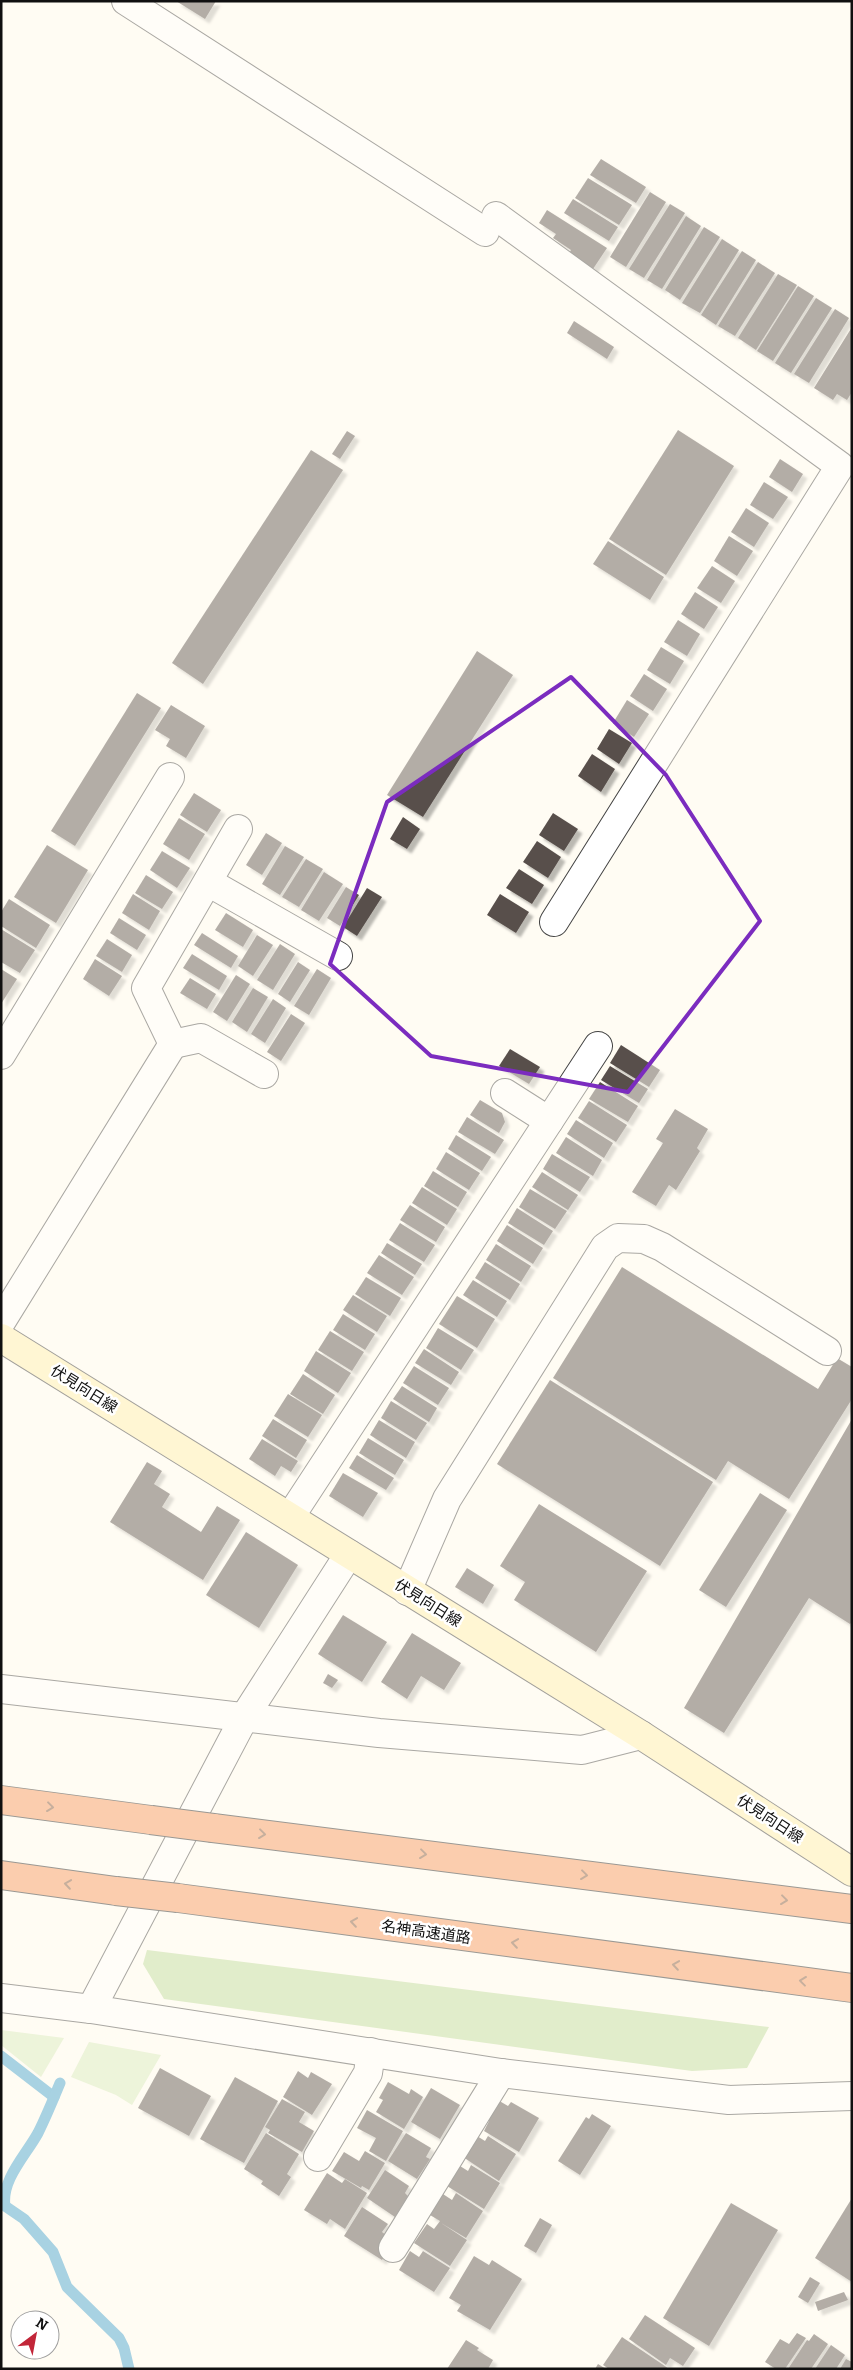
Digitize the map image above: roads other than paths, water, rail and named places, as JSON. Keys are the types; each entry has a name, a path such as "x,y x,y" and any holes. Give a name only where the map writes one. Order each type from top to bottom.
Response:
{"highway":[{"path":"1,1800 852,1909"},
{"name":"名神高速道路","path":"1,1875 852,1988"}],"main road":[{"name":"伏見向日線","path":"1,1338 641,1735 852,1872"}],"street":[{"path":"126,1 490,224 840,466 554,922"},
{"path":"1,1055 170,777"},
{"path":"173,1044 146,988 238,829"},
{"path":"208,882 338,956"},
{"path":"1,1322 173,1044 201,1038 264,1074"},
{"path":"290,1518 598,1046"},
{"path":"504,1093 549,1121"},
{"path":"408,1591 447,1499 605,1247 618,1238 644,1239 662,1247 827,1351"},
{"path":"92,2008 245,1716 349,1554"},
{"path":"1,1689 245,1716 379,1734 582,1750 641,1735"},
{"path":"1,1998 92,2008 500,2073 729,2100 852,2096"},
{"path":"318,2157 368,2073 371,2052"},
{"path":"393,2248 500,2073"}],"waterway":[{"path":"1,2056 54,2097"},
{"path":"60,2083 38,2133 11,2177 5,2196 5,2206 24,2219 53,2252 67,2287 119,2338 124,2348 129,2369"}]}
